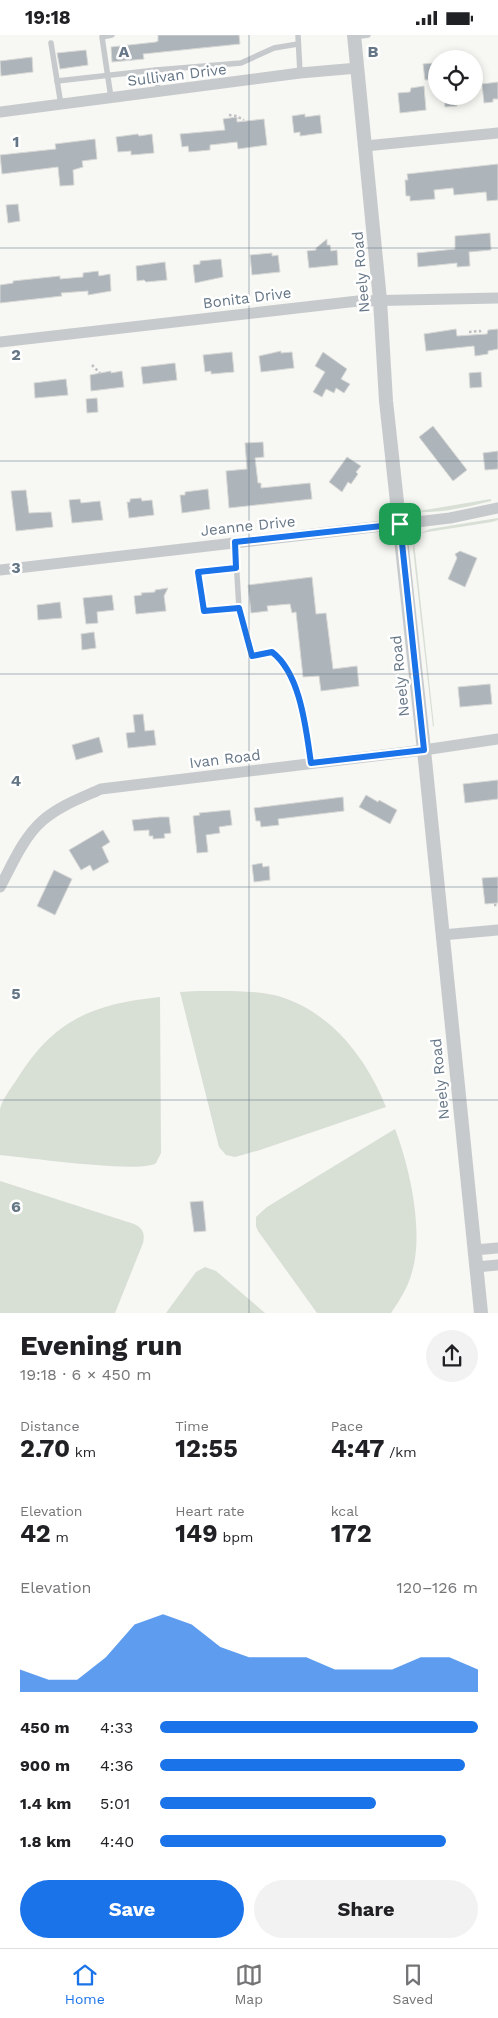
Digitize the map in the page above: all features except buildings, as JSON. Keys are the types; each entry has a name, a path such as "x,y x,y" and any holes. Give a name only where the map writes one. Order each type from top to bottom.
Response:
{"street":[{"name":"Neely Road","path":"354,36 380,300 386,401 424,750 481,1313"},
{"name":"Sullivan Drive","path":"0,112 300,73 358,68"},
{"path":"365,146 498,133"},
{"name":"Bonita Drive","path":"0,342 254,312 380,300 498,298"},
{"name":"Jeanne Drive","path":"0,570 400,524 498,508"},
{"name":"Ivan Road","path":"0,887 23,845 42,821 67,805 101,789 424,750 498,739"},
{"path":"442,935 498,930"},
{"path":"474,1250 498,1248"},
{"path":"476,1267 498,1265"}],"lane":[{"path":"111,98 102,37 112,35"},
{"path":"298,35 300,73"},
{"path":"354,36 368,35"},
{"path":"51,43 61,105"},
{"path":"57,81 241,63 274,48 298,44"},
{"path":"156,70 158,92"},
{"path":"235,542 239,608 252,656 272,652 278,657 293,681 301,703 311,763"},
{"path":"236,568 198,572 204,611 239,608"}],"path":[{"path":"229,115 244,120"},
{"path":"469,332 480,331 481,335"},
{"path":"92,365 100,373"}],"shaded area":[{"path":"491,499 491,501 455,509 435,512 419,511"},
{"path":"498,518 498,520 492,522 421,533 430,529"},
{"path":"414,542 434,726 433,727 413,549"},
{"path":"180,992 265,993 294,1002 312,1011 328,1023 356,1053 378,1088 386,1107 260,1150 235,1157 226,1155 219,1147"},
{"path":"160,997 161,1153 156,1163 146,1166 107,1166 0,1155 1,1105 33,1056 48,1040 63,1027 79,1017 97,1010 116,1004"},
{"path":"395,1129 406,1162 416,1219 417,1238 415,1256 408,1283 391,1313 317,1313 258,1231 256,1217 267,1207"},
{"path":"0,1181 134,1224 141,1229 144,1237 143,1243 115,1313 0,1313"},
{"path":"205,1267 216,1271 265,1313 166,1313 196,1272"}],"route":[{"path":"400,524 424,750 311,763 301,703 293,681 278,657 272,652 252,656 239,608 204,611 198,572 236,568 235,542 400,524"}]}
